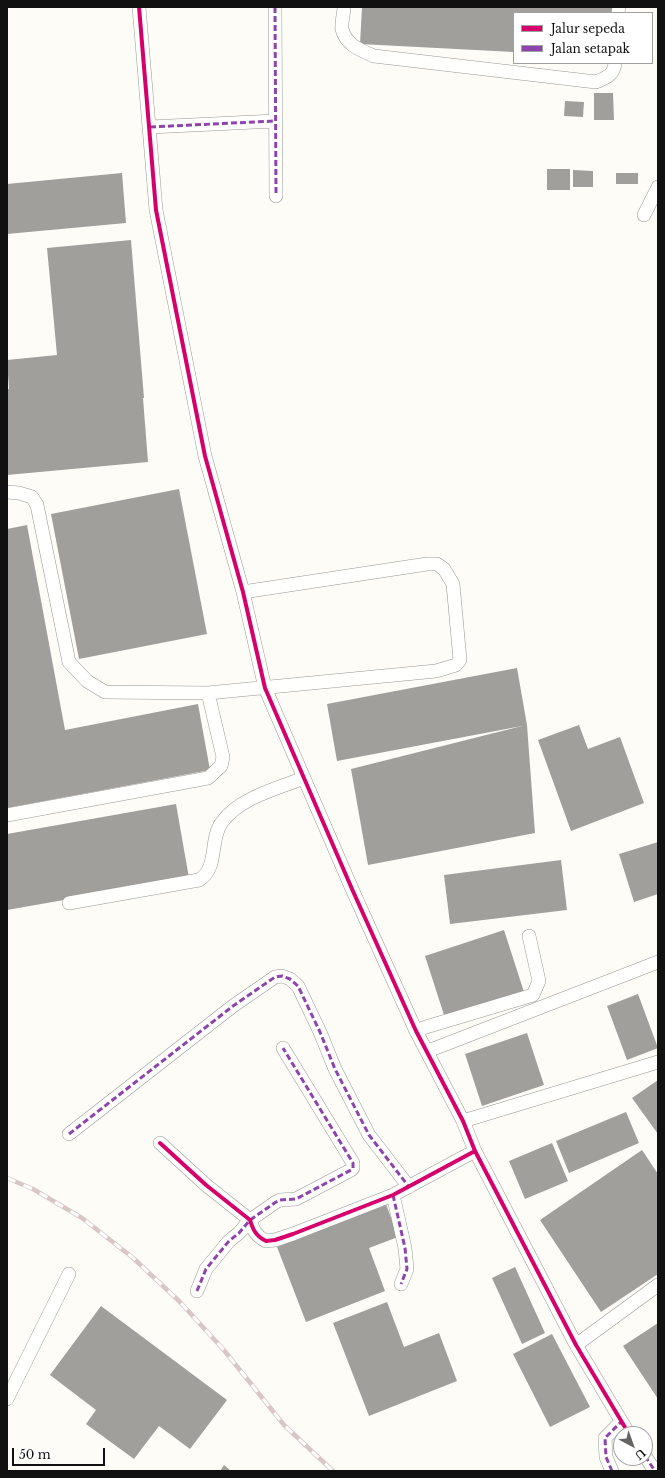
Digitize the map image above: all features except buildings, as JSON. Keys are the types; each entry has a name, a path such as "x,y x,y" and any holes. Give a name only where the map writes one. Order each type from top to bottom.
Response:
{"street":[{"path":"139,7 156,210 205,456 243,592 265,688 352,889 416,1031 428,1051 463,1121 475,1151 576,1345 624,1426"},
{"path":"275,7 276,196"},
{"path":"344,7 342,28 347,39 355,48 374,56 596,82 608,77 615,68 615,64"},
{"path":"150,127 275,121"},
{"path":"644,215 658,187"},
{"path":"7,492 19,493 32,497 37,505 69,662 87,682 105,692 208,693 265,688 436,671 456,665 460,660 453,584 444,568 438,564 427,564 243,592"},
{"path":"7,815 208,778 221,766 223,757 208,693"},
{"path":"69,903 199,880 207,873 212,862 214,843 221,822 253,797 304,778"},
{"path":"416,1031 426,1026 533,995 539,981 529,936"},
{"path":"428,1051 658,962"},
{"path":"69,1134 233,1006 275,977 282,976 290,979 298,986 320,1032 335,1069 369,1135 409,1187"},
{"path":"197,1291 206,1268 250,1220 276,1202 280,1200 296,1199 353,1168 352,1163 283,1048"},
{"path":"463,1121 658,1062"},
{"path":"160,1143 206,1185 250,1220 252,1227 260,1237 266,1241 275,1240 393,1196 475,1151"},
{"path":"393,1196 405,1248 408,1269 401,1284"},
{"path":"7,1399 69,1274"},
{"path":"576,1345 658,1285"},
{"path":"612,1471 606,1457 605,1438 621,1422"}],"railway":[{"path":"7,1178 33,1189 82,1218 132,1257 179,1301 223,1349 284,1425 333,1471"}],"marked path":[{"path":"275,7 276,196"},
{"path":"150,127 275,121"},
{"path":"69,1134 233,1006 275,977 282,976 290,979 298,986 320,1032 335,1069 369,1135 409,1187"},
{"path":"197,1291 206,1269 229,1241 239,1233 250,1220 276,1202 280,1200 296,1199 353,1168 353,1163 283,1048"},
{"path":"393,1195 405,1248 407,1269 401,1284"},
{"path":"617,1426 621,1422 624,1426"},
{"path":"612,1471 606,1457 605,1438 613,1430"},
{"path":"652,1466 655,1471"}],"cycle path":[{"path":"139,7 156,210 205,456 243,592 265,688 352,889 416,1031 463,1121 475,1151 576,1345 624,1426"},
{"path":"160,1143 206,1185 250,1220 255,1232 266,1241 275,1240 293,1234 393,1195 475,1151"}]}
